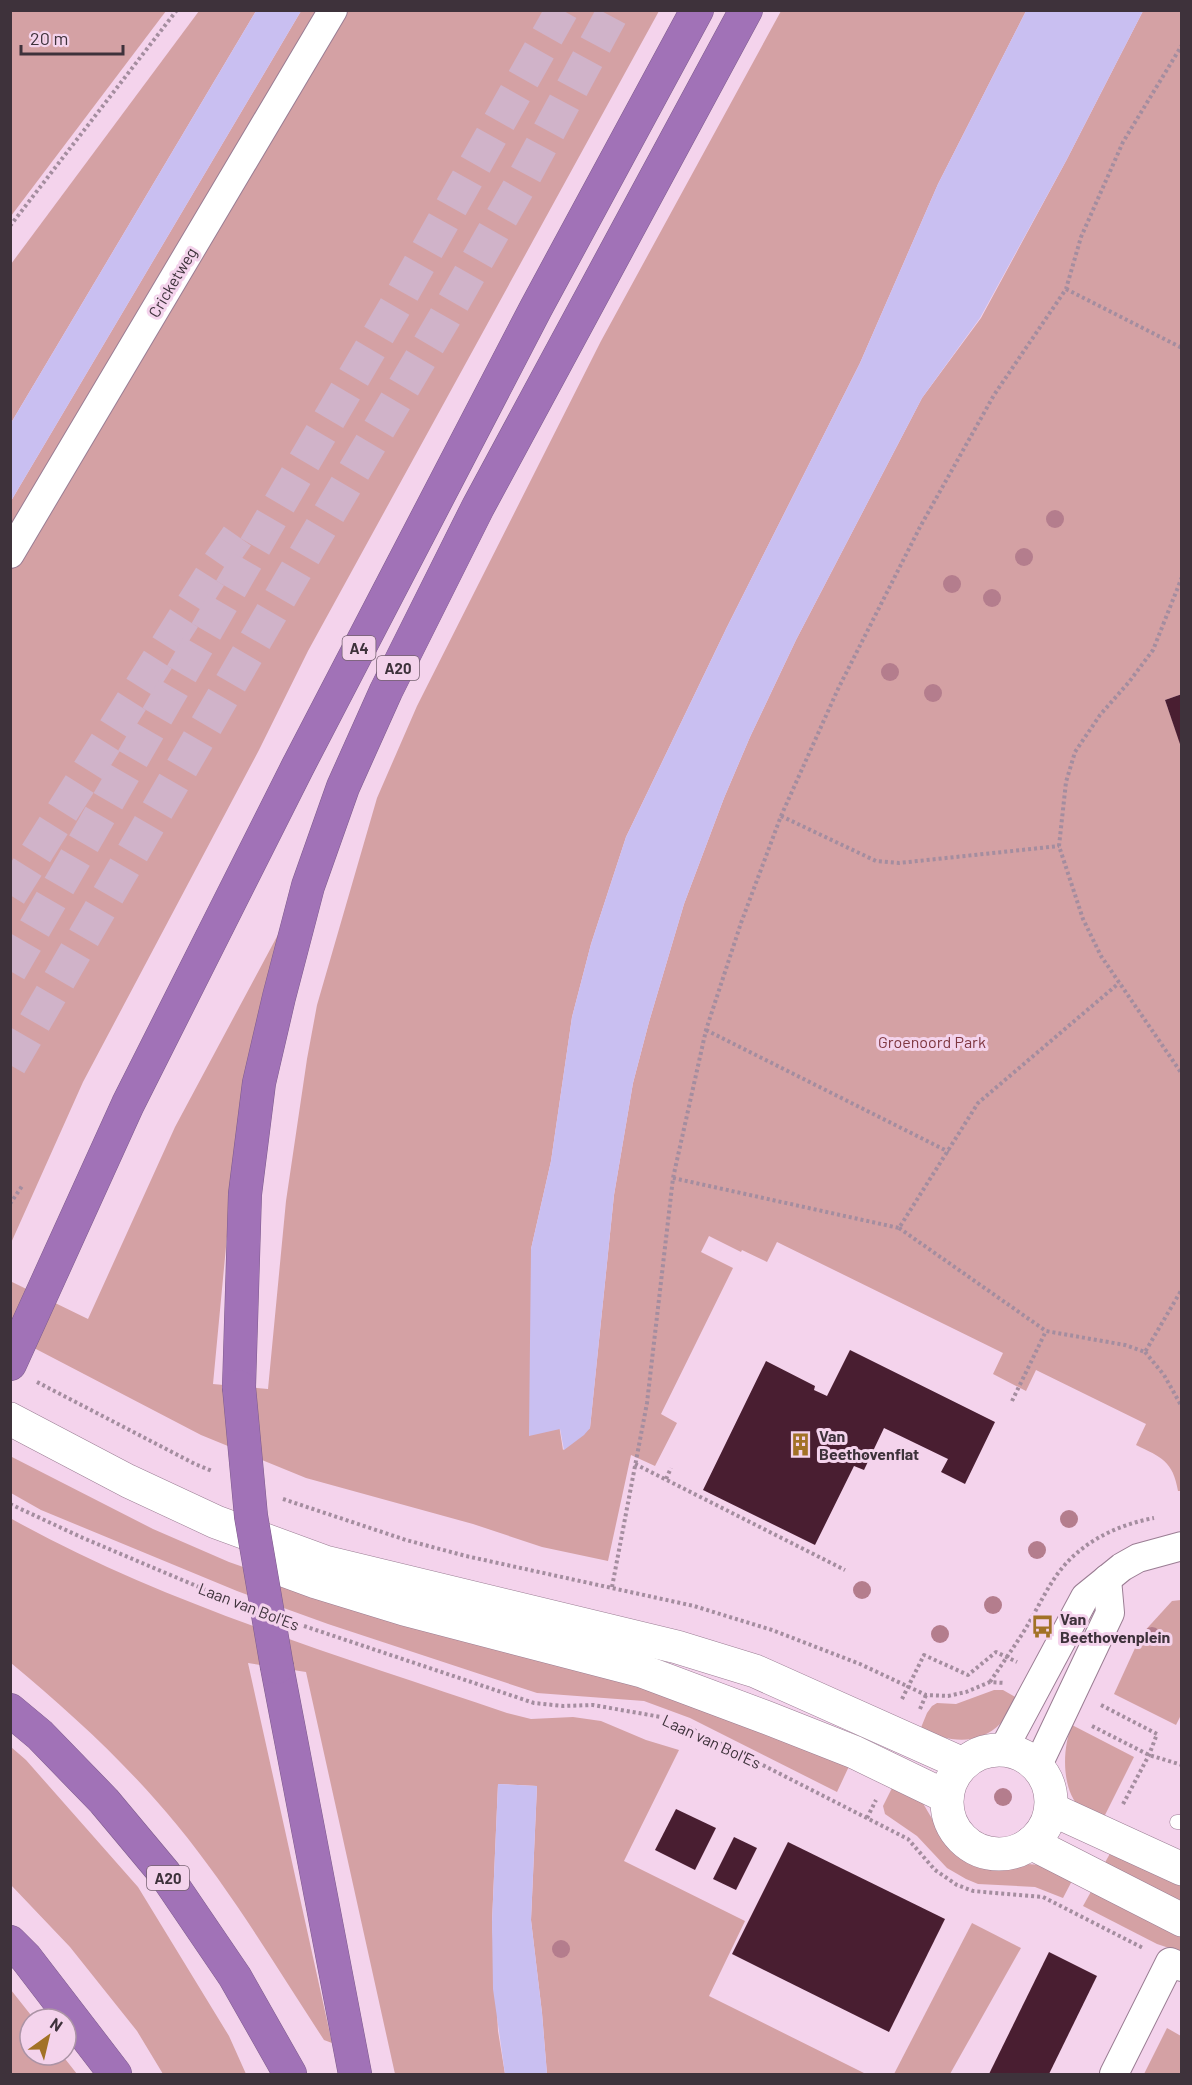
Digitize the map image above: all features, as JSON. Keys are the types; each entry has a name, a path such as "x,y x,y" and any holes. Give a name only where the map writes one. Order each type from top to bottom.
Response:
{"highway":[{"name":"A4","path":"21,1372 41,1296 128,1104 292,778 536,308 697,10"},
{"name":"A20","path":"355,2074 277,1667 251,1516 239,1387 245,1194 259,1083 308,886 343,787 386,691 478,507 746,10"},
{"name":"A20","path":"10,1710 40,1735 104,1801 165,1874 235,1977 290,2074"},
{"path":"10,1942 33,1967 115,2074"}],"street":[{"name":"Cricketweg","path":"10,554 333,10"},
{"path":"10,1419 128,1481 216,1522 325,1562 677,1647 755,1671 963,1764"},
{"path":"10,1445 162,1521 316,1582 404,1609 642,1671 854,1752 947,1797"},
{"path":"1003,1750 1085,1597 1122,1567 1138,1558 1182,1546"},
{"path":"1037,1767 1110,1613 1107,1579"},
{"path":"1003,1750 1016,1752 1037,1767 1046,1779 1051,1794 1051,1809 1040,1834 1031,1843 1018,1851 1003,1854 988,1853 962,1839 953,1826 948,1812 947,1797 952,1779 963,1764 981,1753 1003,1750"},
{"path":"1051,1809 1182,1869"},
{"path":"1031,1843 1182,1920"},
{"path":"1114,2074 1176,1964"}],"path":[{"path":"10,226 177,10"},
{"path":"612,1587 647,1403 673,1179 706,1030 741,922 781,816 838,688 920,527 994,395 1066,289 1081,237 1124,142 1182,45"},
{"path":"1066,289 1182,348"},
{"path":"1182,577 1153,650 1130,682 1100,715 1075,752 1066,782 1059,846 1083,919 1101,956 1182,1074"},
{"path":"781,816 876,861 899,863 1059,846"},
{"path":"899,1228 978,1103 1119,983"},
{"path":"706,1030 949,1152"},
{"path":"673,1179 899,1228 1046,1331 1125,1345 1145,1352 1164,1375 1182,1407"},
{"path":"10,1204 22,1186"},
{"path":"1145,1352 1182,1289"},
{"path":"1012,1401 1046,1331"},
{"path":"21,1372 216,1473"},
{"path":"635,1464 845,1570"},
{"path":"666,1479 671,1468"},
{"path":"279,1497 406,1540 466,1556 694,1606 772,1630 860,1664 926,1695 948,1696 966,1692 990,1682"},
{"name":"Laan van Bol'Es","path":"10,1504 235,1603"},
{"name":"Laan van Bol'Es","path":"302,1626 534,1703 563,1706 593,1705 672,1719"},
{"name":"Laan van Bol'Es","path":"680,1724 908,1839 935,1870 957,1885 973,1891 1043,1897 1176,1964"}],"green space":[{"path":"10,11 166,11 11,216"},
{"path":"199,11 256,11 11,423 11,264"},
{"path":"301,11 659,11 308,651 259,750 83,1082 11,1243 11,501"},
{"name":"Groenoord Park","path":"781,11 1026,11 938,184 860,363 727,627 626,837 591,944 572,1017 551,1161 531,1249 563,1450 590,1428 614,1195 633,1083 684,904 750,737 796,640 922,398 981,318 1066,161 1143,11 1181,11 1182,694 1165,700 1182,748 1181,1491 1178,1491 1169,1466 1159,1457 1136,1445 1146,1424 1036,1370 1026,1391 993,1374 1003,1353 777,1242 767,1262 709,1236 701,1252 733,1268 661,1414 677,1423 655,1466 631,1455 608,1561 542,1547 473,1524 306,1478 201,1435 11,1336 10,1281 88,1319 175,1127 281,929 263,993 231,1194 213,1384 268,1389 286,1201 307,1059 317,1005 377,798 417,706 601,341"},
{"path":"10,1456 153,1529 229,1562 308,1590 555,1655 851,1762 837,1792 690,1718 644,1701 537,1693 328,1624 237,1591 41,1510 11,1493"},
{"path":"10,1518 130,1577 192,1603 317,1649 507,1713 531,1719 573,1717 601,1721 646,1740 679,1750 624,1861 745,1921 709,1996 866,2074 547,2074 531,1920 537,1786 498,1784 492,1922 498,2031 505,2074 395,2074 306,1672 248,1663 332,2043 324,2040 235,1903 177,1825 139,1781 98,1740 11,1663"},
{"path":"1181,1600 1182,1713 1176,1725 1114,1694 1141,1635 1172,1601"},
{"path":"994,1690 1003,1690 1017,1698 1003,1720 983,1736 962,1740 941,1737 920,1730 927,1713 937,1703 956,1704"},
{"path":"1072,1725 1134,1757 1102,1821 1081,1809 1074,1801 1070,1791 1065,1757"},
{"path":"11,1747 26,1760 138,1887 229,2036 246,2074 163,2074 137,2031 70,1947 11,1885"},
{"path":"894,1784 921,1800 947,1844 967,1860 990,1867 1041,1865 1074,1877 1063,1898 1035,1887 978,1884 947,1868 917,1836 885,1814 883,1806"},
{"path":"1112,1850 1181,1879 1181,1908 1103,1866"},
{"path":"1093,1888 1181,1934 1181,1952 1157,1944 1083,1906"},
{"path":"972,1923 1021,1948 950,2074 894,2074"},
{"path":"11,1990 24,2007 18,2007 18,2067 71,2067 77,2074 11,2074"},
{"path":"1167,2028 1181,2036 1181,2074 1144,2074"}],"shaded area":[{"path":"256,11 301,11 11,501 11,423"},
{"path":"1026,11 1143,11 1066,161 980,318 922,398 796,640 724,798 684,904 633,1083 614,1195 590,1428 564,1450 560,1429 529,1436 531,1249 551,1161 572,1017 591,944 626,837 727,627 860,363 938,184"},
{"path":"498,1784 537,1786 531,1920 547,2074 505,2074 493,1989 492,1922"}],"building":[{"path":"1182,694 1182,747 1181,747 1165,700"},
{"name":"Van Beethovenflat","path":"850,1350 995,1422 965,1484 941,1472 948,1459 884,1428 864,1470 854,1466 815,1545 703,1490 766,1361 815,1386 814,1390 827,1396"},
{"path":"676,1809 716,1828 695,1870 655,1850"},
{"path":"734,1837 757,1848 736,1890 713,1879"},
{"path":"788,1842 945,1919 889,2032 732,1954"},
{"path":"1049,1952 1097,1976 1049,2074 989,2074"}],"tunnel":[{"path":"10,971 403,293 562,10"},
{"path":"10,1065 445,317 520,185 614,10"},
{"path":"10,895 218,564 245,525"}],"place":[{"name":"Van Beethovenflat","path":"801,1444"},
{"name":"Van Beethovenplein","path":"1042,1627"}]}
